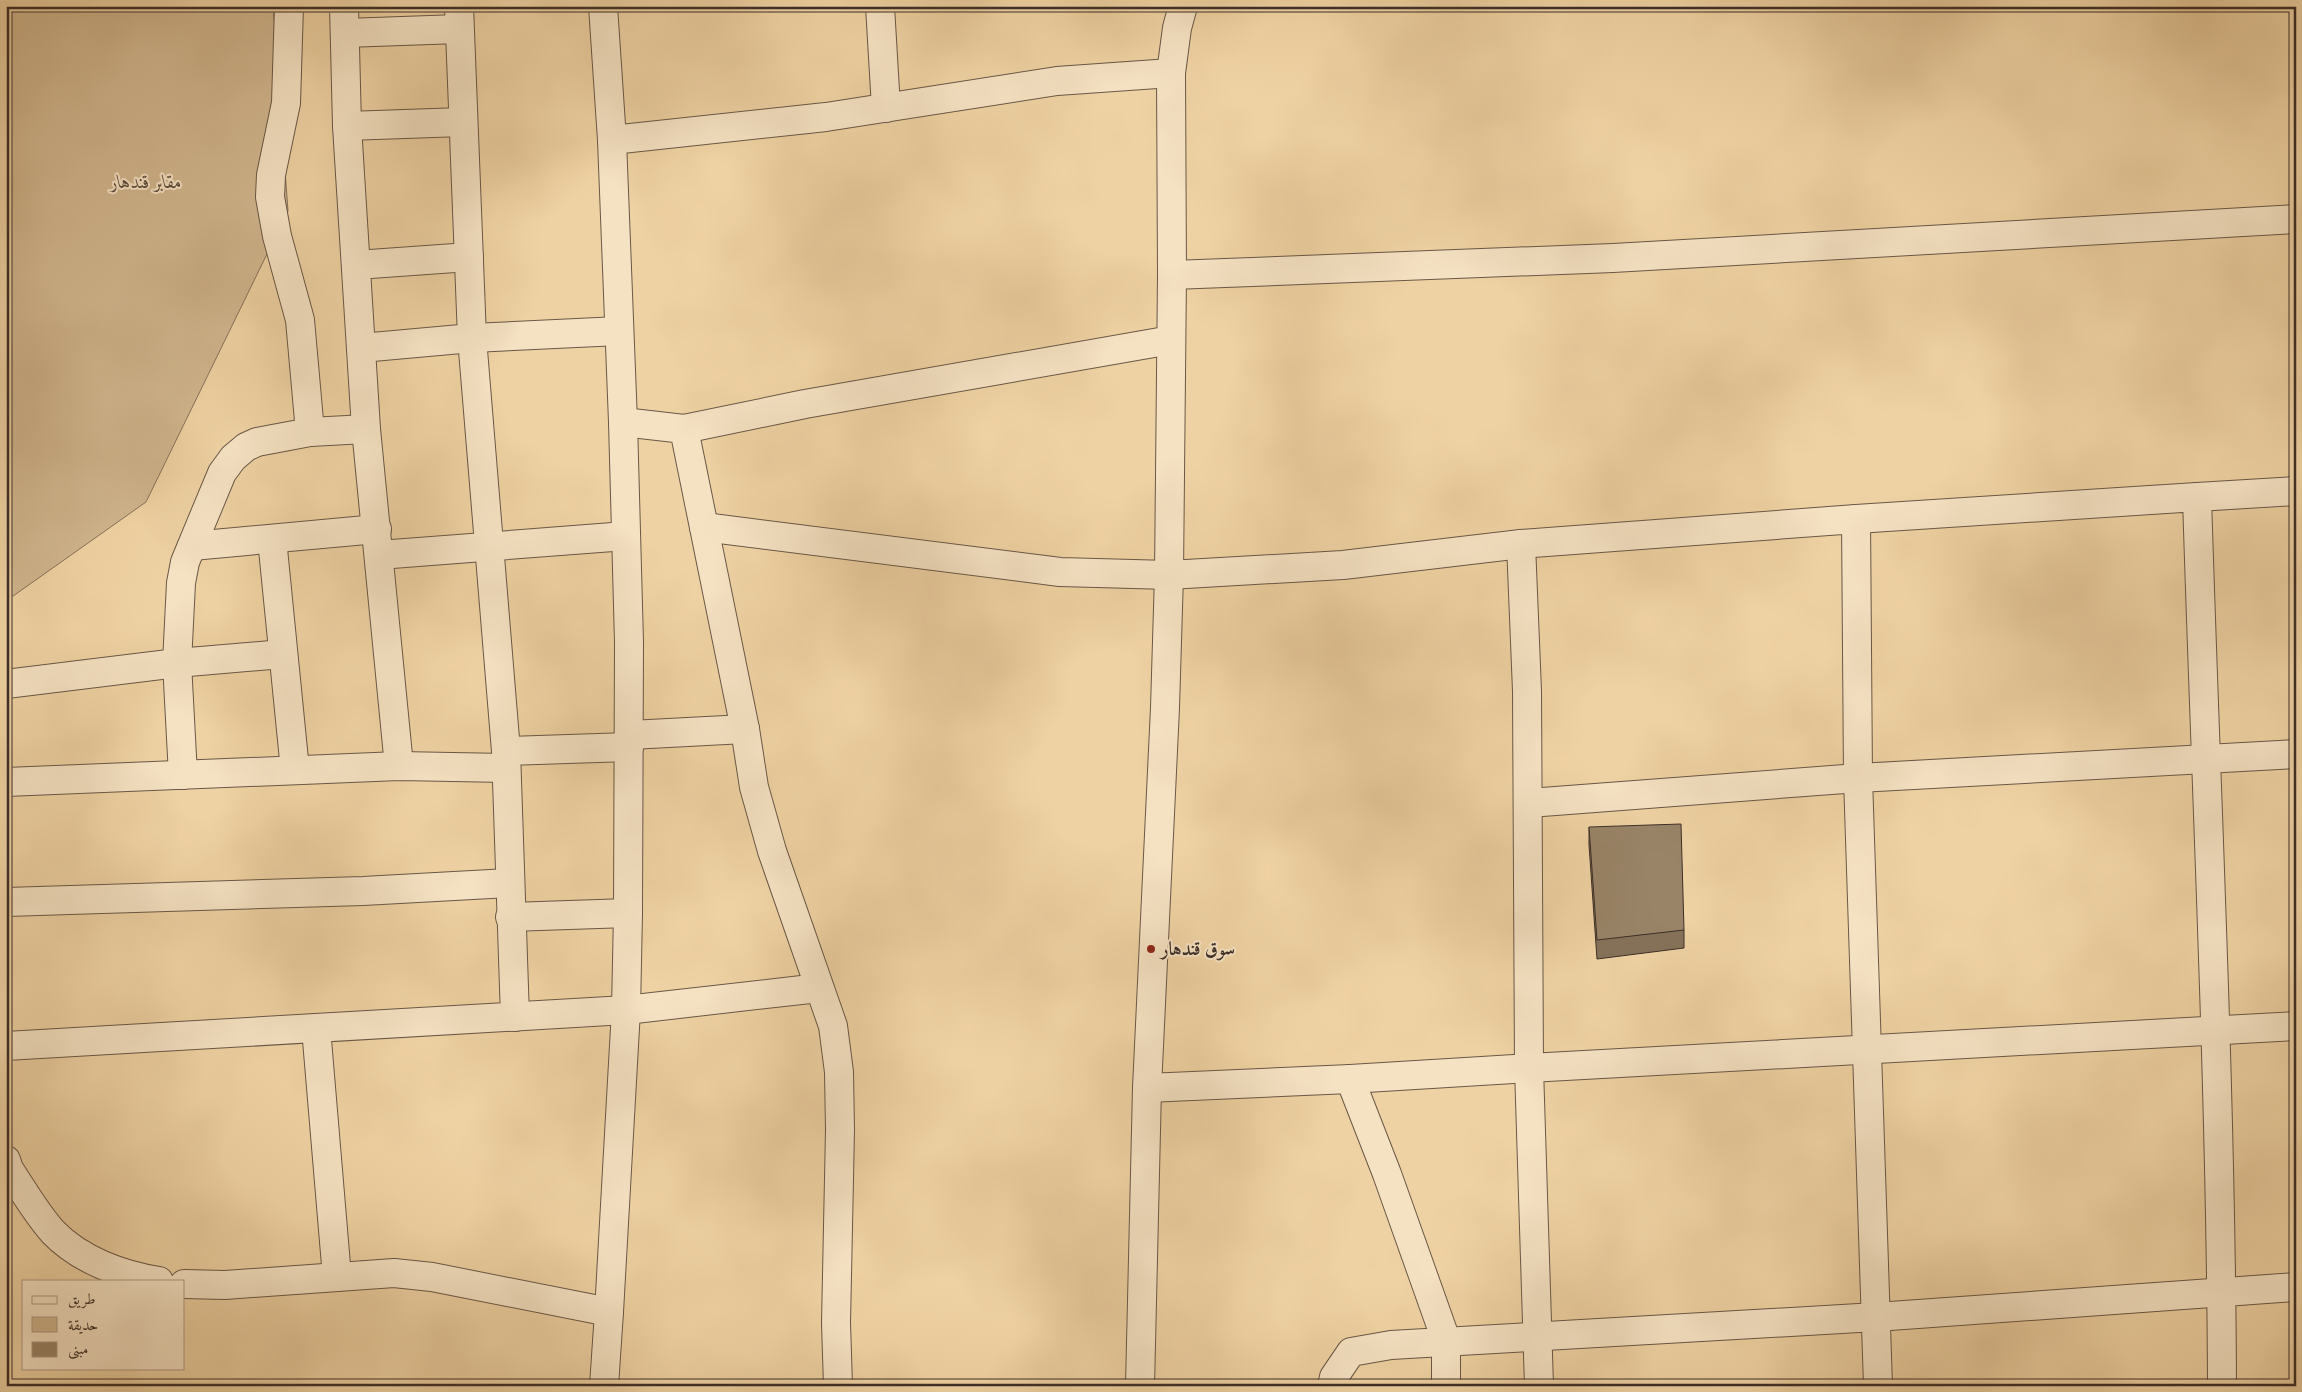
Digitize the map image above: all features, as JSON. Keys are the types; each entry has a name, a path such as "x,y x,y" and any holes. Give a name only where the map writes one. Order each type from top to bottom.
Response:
{"street":[{"path":"289,6 286,103 271,176 270,197 300,320 310,432"},
{"path":"344,6 346,126 366,429 399,766"},
{"path":"603,6 612,140 623,422 630,741 626,1010 604,1386"},
{"path":"880,6 886,108"},
{"path":"1140,1386 1147,1088 1165,708 1169,575 1172,276 1170,73 1177,28 1183,6"},
{"path":"345,33 459,18 472,338 506,759 515,1018"},
{"path":"612,140 826,117 1058,81 1170,73"},
{"path":"346,126 462,122"},
{"path":"1172,276 1613,258 2296,219"},
{"path":"356,265 469,257"},
{"path":"361,348 472,338 619,331"},
{"path":"623,422 684,429 814,402 1171,340"},
{"path":"182,775 177,663 181,583 192,546 214,489 233,458 246,447 257,442 310,432 366,429"},
{"path":"684,429 745,729 754,787 772,851 833,1026 839,1072 840,1130 836,1323 838,1386"},
{"path":"704,527 1060,572 1169,575 1343,565 1521,544 1856,519 2296,491"},
{"path":"2197,497 2222,1293 2222,1386"},
{"path":"1856,519 1858,778 1878,1386"},
{"path":"192,546 272,540 490,545 626,536"},
{"path":"272,540 295,770"},
{"path":"1521,544 1527,691 1529,1068 1539,1386"},
{"path":"6,684 177,663 283,654"},
{"path":"6,782 399,766 506,759 630,741 745,729"},
{"path":"1528,803 1858,778 2296,754"},
{"path":"6,902 362,891 509,884"},
{"path":"510,917 628,913"},
{"path":"6,1046 515,1018 626,1010 819,988"},
{"path":"1147,1088 1350,1079 2296,1026"},
{"path":"316,1028 337,1277"},
{"path":"1350,1079 1387,1174 1446,1340 1446,1386"},
{"path":"7,1166 53,1232 84,1257 127,1273 155,1280"},
{"path":"185,1284 225,1285 394,1274 432,1277 609,1312"},
{"path":"1332,1386 1334,1377 1351,1352 1391,1345 1446,1340 1876,1317 2296,1287"}],"green space":[{"name":"مقابر قندهار","path":"6,6 273,6 288,211 146,502 6,601"}],"building":[{"path":"1681,824 1684,930 1597,940 1589,827"}],"place":[{"name":"سوق قندهار","path":"1151,949"}]}
